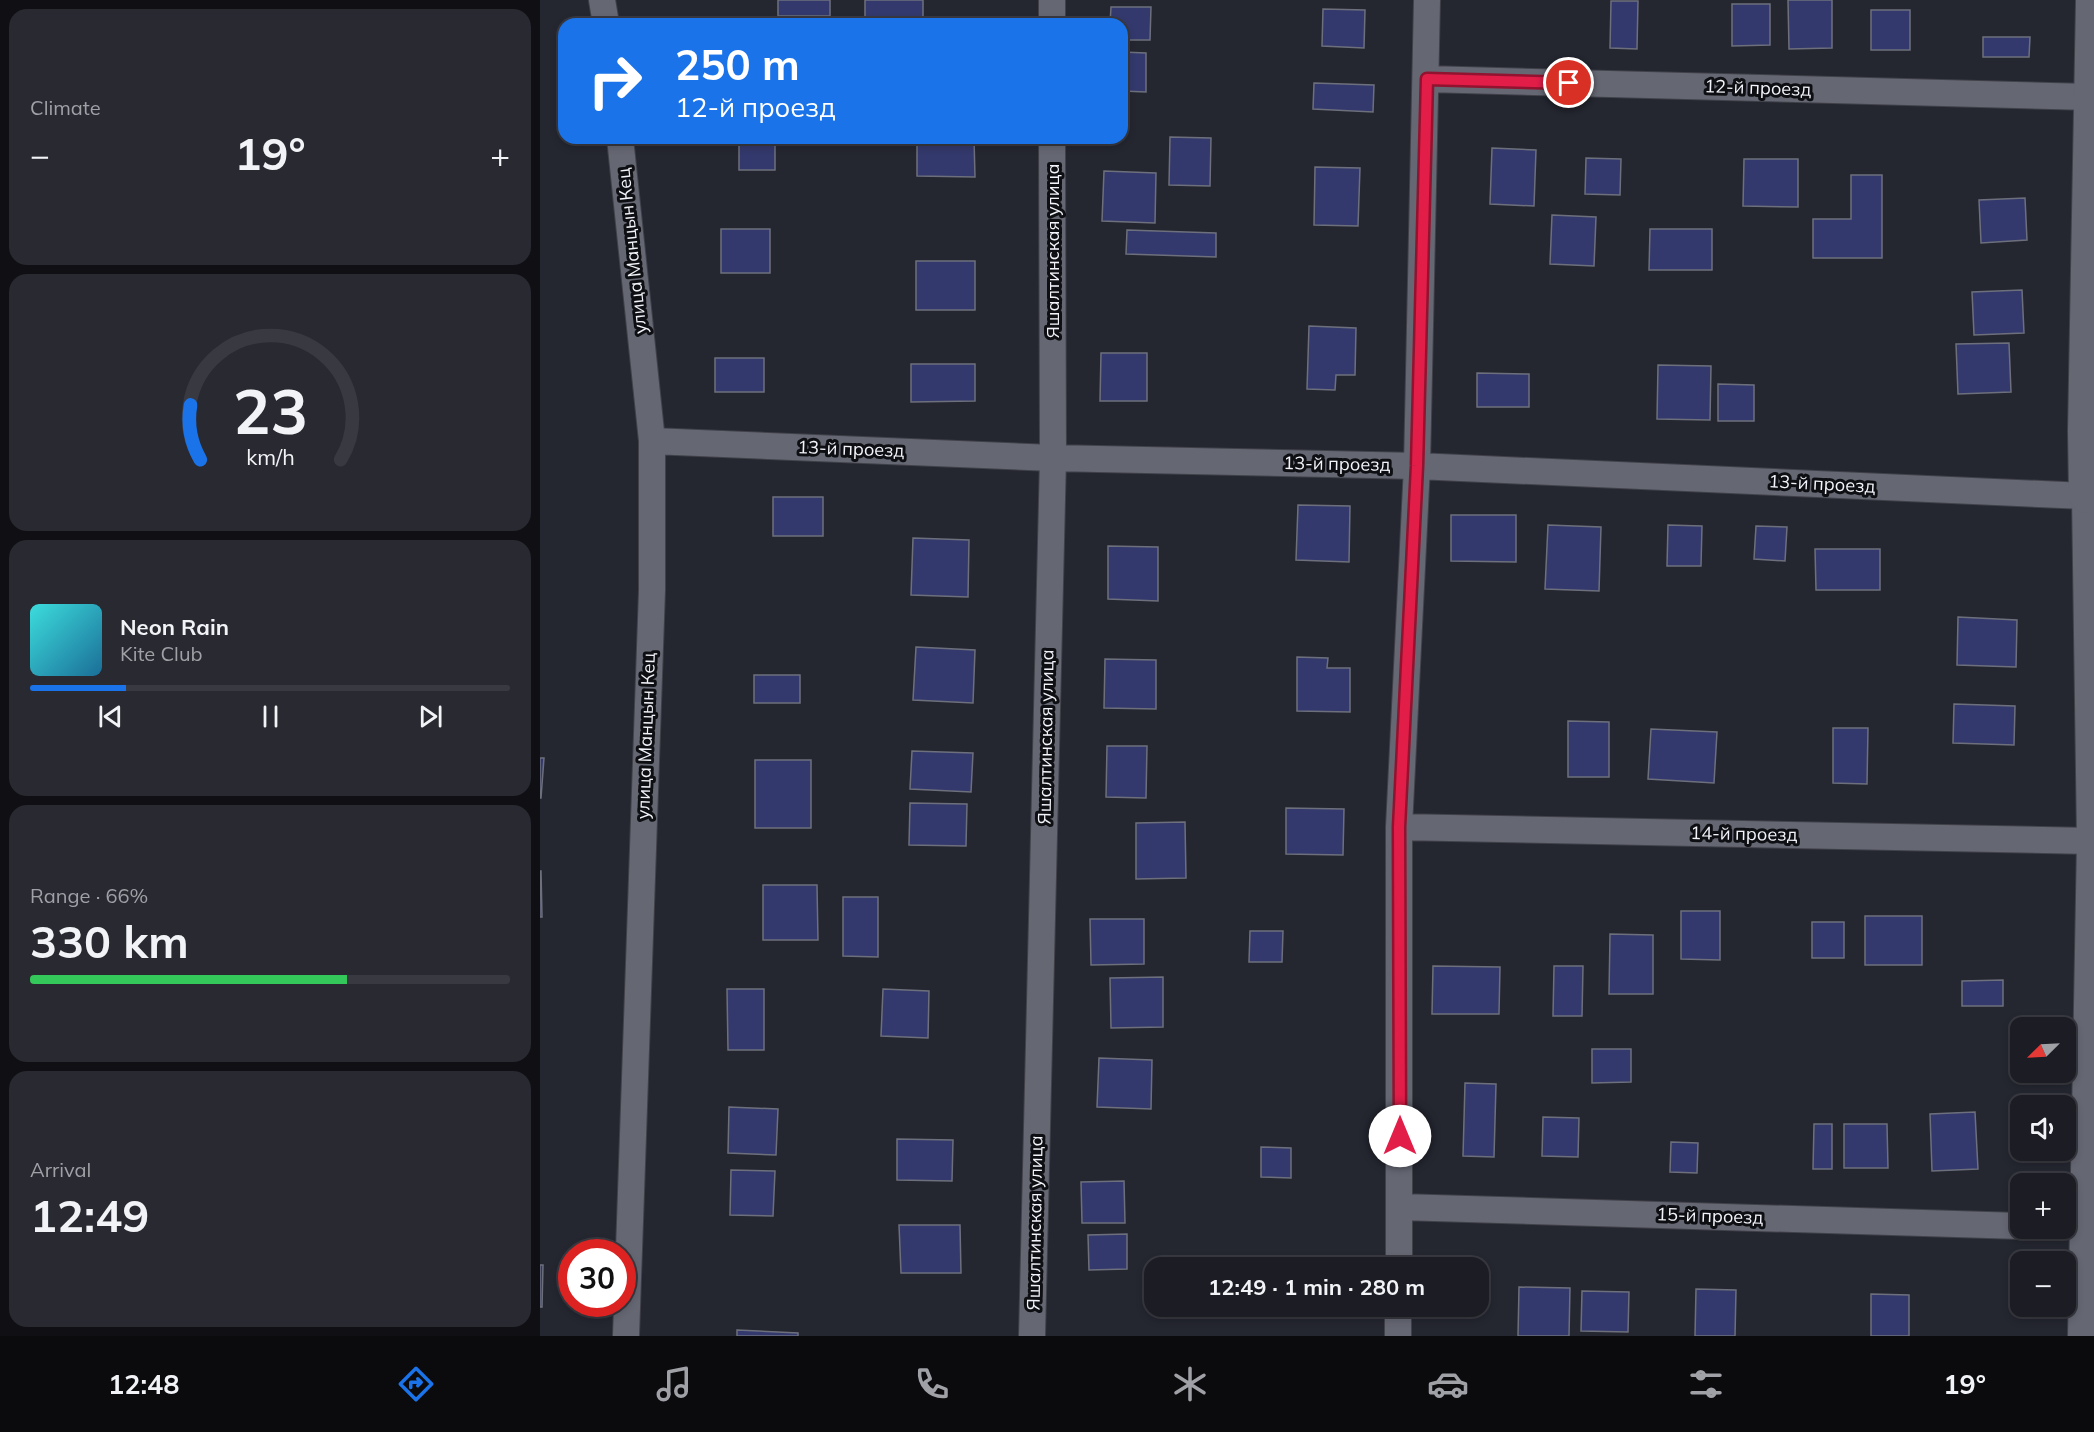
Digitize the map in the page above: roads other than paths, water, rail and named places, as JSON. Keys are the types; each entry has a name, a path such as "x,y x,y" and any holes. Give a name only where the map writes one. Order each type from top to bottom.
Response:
{"street":[{"path":"602,0 605,18"},
{"path":"1052,0 1052,18"},
{"path":"1399,1257 1399,827 1417,466 1427,0"},
{"path":"2076,1179 2090,841 2090,497 2084,431 2092,0"},
{"name":"12-й проезд","path":"1427,79 2090,97"},
{"name":"улица Манцын Кец","path":"621,144 652,441 651,601 626,1336"},
{"name":"Яшалтинская улица","path":"1032,1336 1053,458 1052,144"},
{"name":"13-й проезд","path":"652,441 1053,458 1417,466 2090,497"},
{"name":"14-й проезд","path":"1399,827 2090,841"},
{"name":"15-й проезд","path":"1400,1207 2010,1226"},
{"path":"2075,1239 2081,1336"},
{"path":"1398,1317 1398,1336"}]}
